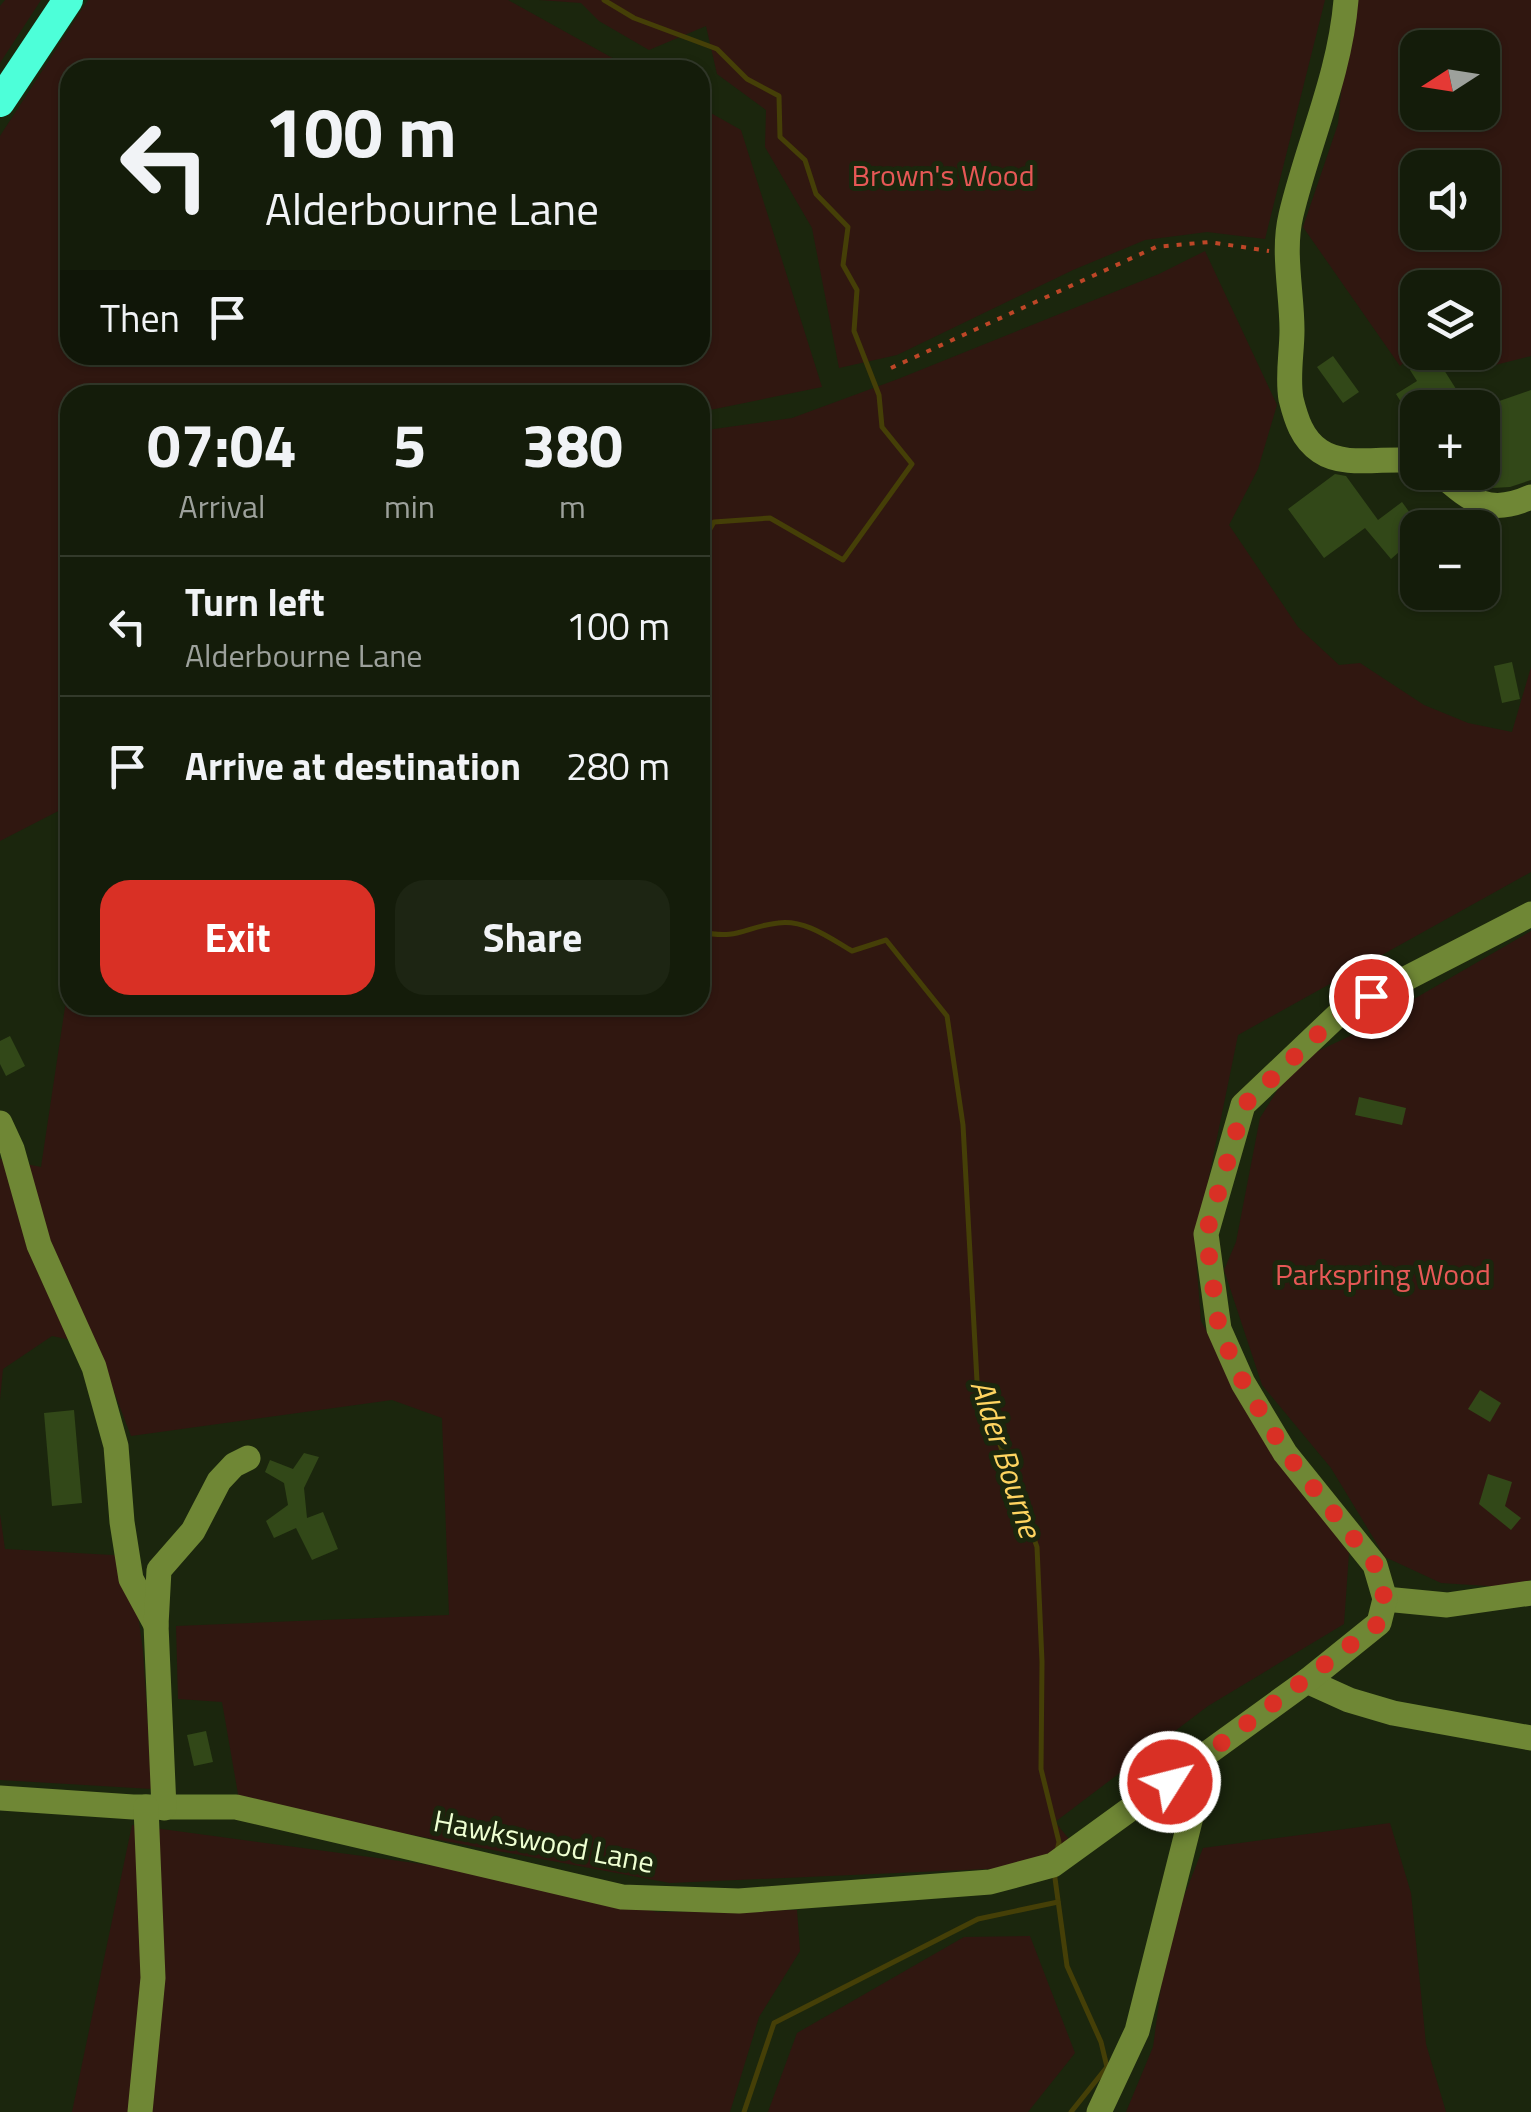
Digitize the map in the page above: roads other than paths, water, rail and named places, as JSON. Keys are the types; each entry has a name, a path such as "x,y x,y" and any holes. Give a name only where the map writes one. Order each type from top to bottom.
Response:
{"highway":[{"path":"0,102 68,0"}],"street":[{"path":"1346,0 1343,33 1290,217 1287,254 1291,396 1301,433 1322,453 1356,460 1400,461"},
{"path":"1459,490 1470,500 1488,506 1531,497"},
{"path":"1531,914 1341,1012 1244,1105 1206,1234 1219,1329 1244,1384 1285,1452 1375,1565 1385,1600 1447,1605 1531,1593"},
{"path":"0,1123 12,1149 39,1245 94,1367 116,1446 131,1579 156,1625"},
{"path":"140,2112 153,1978 159,1570 193,1531 219,1481 234,1465 248,1458"},
{"name":"Hawkswood Lane","path":"0,1798 154,1808 236,1806 622,1897 739,1901 990,1882 1053,1865 1170,1782 1379,1623 1385,1600"},
{"path":"1307,1681 1393,1713 1531,1738"},
{"path":"1098,2112 1138,2031 1191,1817 1170,1782"}],"waterway":[{"name":"Alder Bourne","path":"604,0 634,18 717,49 747,79 779,96 780,137 805,160 816,194 848,227 843,265 857,290 854,331 879,395 882,427 912,464 843,560 770,518 714,522 710,529"},
{"name":"Alder Bourne","path":"710,933 733,934 788,923 817,931 852,951 886,940 947,1016 963,1125 977,1381 1037,1547 1041,1769 1059,1842 1057,1851"},
{"name":"Alder Bourne","path":"1054,1871 1067,1966 1101,2042 1107,2067 1071,2112"},
{"path":"744,2112 774,2023 978,1919 1058,1902"}],"park label":[{"name":"Brown's Wood","path":"943,175"},
{"name":"Parkspring Wood","path":"1383,1274"}]}
